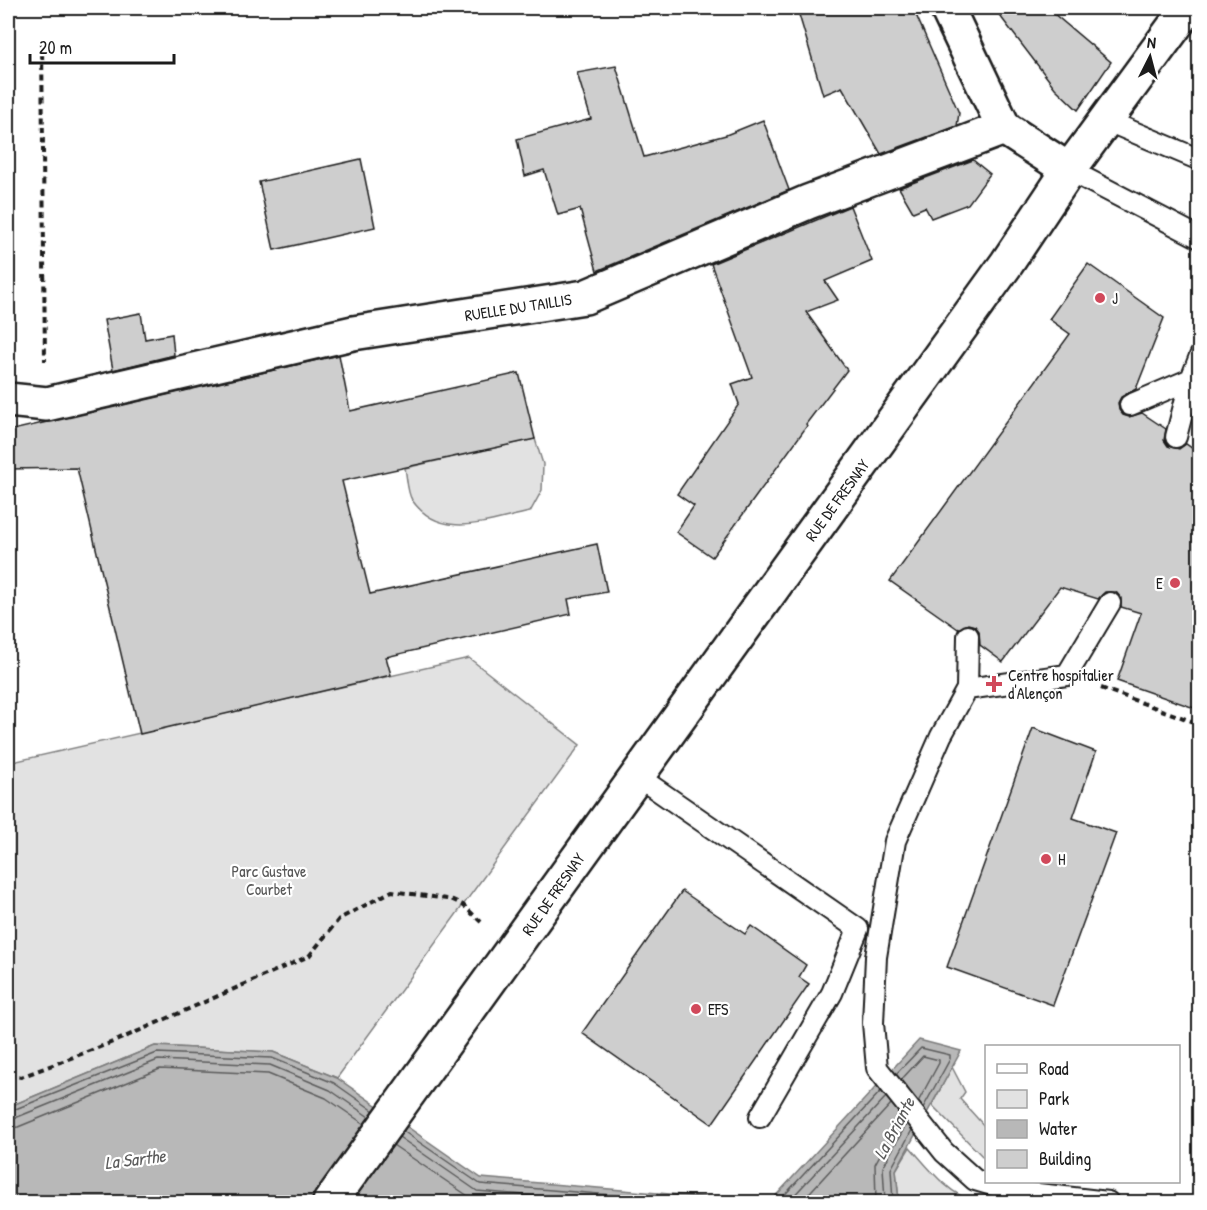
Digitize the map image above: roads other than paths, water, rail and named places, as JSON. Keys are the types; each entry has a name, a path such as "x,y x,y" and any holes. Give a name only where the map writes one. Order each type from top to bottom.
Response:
{"street":[{"path":"947,8 1004,128 1069,170"},
{"name":"RUE DE FRESNAY","path":"330,1203 1007,263 1104,120 1188,8"},
{"name":"RUELLE DU TAILLIS","path":"8,400 47,404 353,333 585,297 808,202 1004,128"}],"lane":[{"path":"1104,120 1200,160"},
{"path":"1069,170 1200,238"},
{"path":"1176,437 1191,379 1200,356"},
{"path":"1130,405 1191,379"},
{"path":"967,689 1066,675 1110,603"},
{"path":"968,636 967,689 941,735 895,841 876,957 873,1023 877,1068 944,1152 975,1180 985,1183"},
{"path":"637,776 858,929 832,993 760,1116"},
{"path":"985,1183 1012,1191 1108,1203"}],"water":[{"name":"La Briante","path":"919,1040 961,1051 896,1170 899,1202 770,1202"},
{"name":"La Sarthe","path":"155,1046 273,1052 337,1078 481,1178 764,1202 8,1202 8,1107"}],"place":[{"name":"J","path":"1100,298"},
{"name":"E","path":"1175,583"},
{"name":"Centre hospitalier d'Alençon","path":"994,684"},
{"name":"H","path":"1046,859"},
{"name":"EFS","path":"696,1009"}],"park label":[{"name":"Parc Gustave Courbet","path":"269,880"}]}
